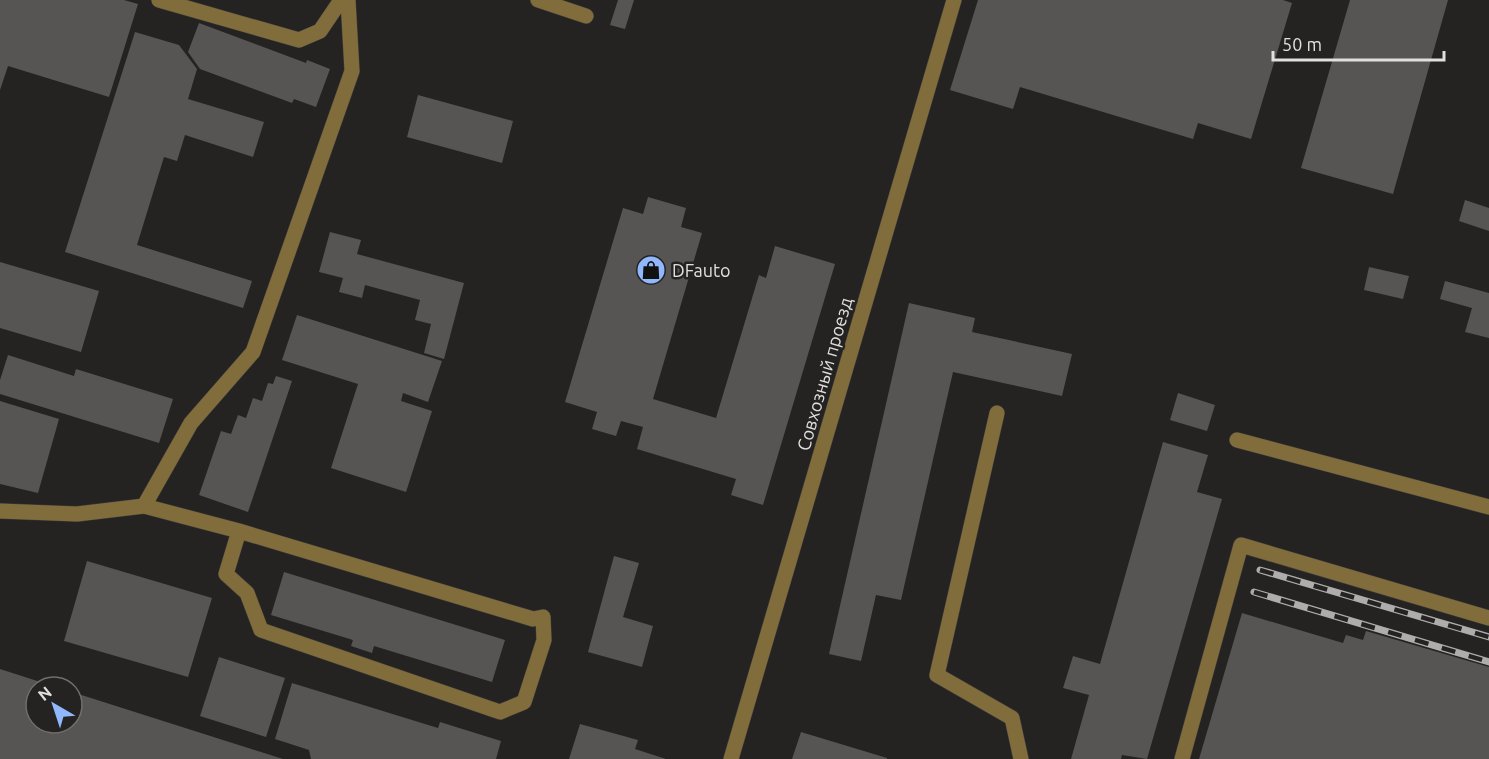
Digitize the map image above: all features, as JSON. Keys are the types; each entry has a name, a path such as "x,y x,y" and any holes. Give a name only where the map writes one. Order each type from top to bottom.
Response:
{"street":[{"path":"159,0 299,40 320,31 341,0"},
{"path":"144,506 191,423 253,352 352,71 348,0"},
{"path":"538,0 586,16"},
{"name":"Совхозный проезд","path":"730,759 954,0"},
{"path":"997,413 937,675 1012,718 1021,759"},
{"path":"1237,440 1489,507"},
{"path":"0,511 77,514 144,506 238,531 533,619 543,617 544,640 524,702 500,712 261,630 247,593 226,574 238,531"},
{"path":"1182,759 1241,545 1489,618"}],"building":[{"path":"0,0 124,0 138,4 109,97 8,66 0,90"},
{"path":"618,0 634,0 625,29 610,25"},
{"path":"978,0 1283,0 1292,3 1251,139 1198,123 1193,139 1020,87 1013,109 950,90"},
{"path":"1350,0 1448,0 1393,194 1301,168"},
{"path":"199,23 306,63 307,60 330,69 316,107 294,99 292,103 200,69 188,52"},
{"path":"135,32 179,45 197,69 188,99 264,122 253,157 185,135 177,161 164,157 137,245 252,281 243,308 65,252"},
{"path":"418,95 513,121 502,163 407,137"},
{"path":"648,197 686,208 681,227 702,233 653,399 716,418 759,275 766,278 775,246 835,264 763,505 731,495 736,479 637,449 643,427 621,421 616,436 592,429 597,412 565,402 623,208 643,214"},
{"path":"1465,200 1489,208 1489,231 1459,221"},
{"path":"330,232 361,240 357,254 464,283 444,359 424,353 431,324 415,320 420,300 365,285 362,298 339,292 343,278 319,272"},
{"path":"0,262 99,291 81,352 0,328"},
{"path":"1369,267 1409,276 1403,299 1364,290"},
{"path":"1445,281 1489,293 1489,338 1465,332 1472,308 1440,299"},
{"path":"909,303 975,318 972,332 1072,354 1062,396 953,372 901,600 876,595 861,661 829,654"},
{"path":"297,315 442,361 428,402 403,393 401,401 432,411 406,492 331,468 358,384 282,360"},
{"path":"8,355 74,376 76,369 173,399 159,443 0,394 0,380"},
{"path":"276,376 292,381 248,512 199,495 221,431 231,434 238,415 246,418 253,398 262,401 268,383 273,384"},
{"path":"1178,393 1215,405 1207,431 1170,420"},
{"path":"0,401 59,419 38,493 0,484"},
{"path":"1163,442 1208,455 1197,492 1222,499 1147,759 1122,755 1121,759 1071,759 1089,695 1063,688 1073,656 1100,664"},
{"path":"614,556 639,563 623,617 653,626 642,667 588,652"},
{"path":"87,561 212,598 188,677 64,641"},
{"path":"284,572 505,640 492,682 374,646 372,653 351,646 353,640 271,615"},
{"path":"1242,613 1343,643 1346,635 1363,640 1366,631 1489,667 1489,759 1199,759"},
{"path":"219,657 285,678 266,737 200,716"},
{"path":"0,669 24,677 24,735 84,735 84,696 283,759 0,759"},
{"path":"292,683 438,728 440,722 501,741 496,759 311,759 309,750 275,739"},
{"path":"580,724 638,740 635,749 666,759 569,759"},
{"path":"801,732 887,758 887,759 792,759"}],"railway":[{"path":"1260,570 1489,637"},
{"path":"1254,592 1489,662"}],"place":[{"name":"DFauto","path":"651,270"}]}
